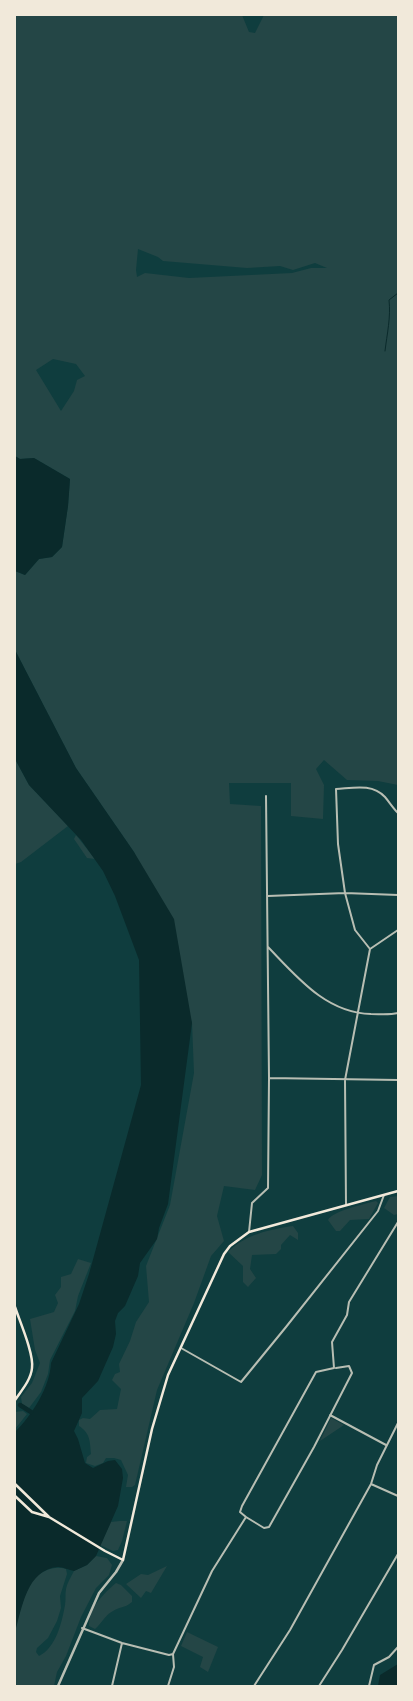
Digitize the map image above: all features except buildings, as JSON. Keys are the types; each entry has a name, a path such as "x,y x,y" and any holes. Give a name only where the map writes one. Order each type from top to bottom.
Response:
{"main road":[{"path":"15,1484 49,1517 123,1560 152,1429 168,1375 224,1254 230,1246 249,1232 398,1191"},
{"path":"15,1307 33,1367 29,1378 15,1400"},
{"path":"15,1496 32,1512 49,1517"}],"street":[{"path":"370,949 356,930 345,894 338,844 336,789 366,787 376,790 385,797 398,813"},
{"path":"249,1232 252,1203 268,1188 269,1078 266,796"},
{"path":"268,896 398,895"},
{"path":"346,1205 345,1080 357,1014 370,949 398,930"},
{"path":"268,947 300,981 325,1001 357,1014 390,1015 398,1013"},
{"path":"269,1078 398,1080"},
{"path":"181,1348 241,1382 378,1211 384,1195"},
{"path":"334,1368 332,1342 347,1315 349,1302 398,1222"},
{"path":"349,1366 352,1373 314,1447 269,1527 264,1528 240,1512 242,1506 316,1372 334,1368 349,1366"},
{"path":"330,1414 386,1445"},
{"path":"254,1686 290,1630 371,1484 386,1445 398,1423"},
{"path":"371,1484 398,1496"},
{"path":"168,1686 174,1667 173,1654 212,1571 246,1517"},
{"path":"319,1686 398,1554"},
{"path":"58,1686 99,1593 123,1560"},
{"path":"82,1628 122,1643 169,1655 173,1654"},
{"path":"112,1686 122,1643"},
{"path":"369,1686 374,1665 389,1657 398,1647"}],"shaded area":[{"path":"15,15 242,15 249,32 255,33 264,15 398,15 398,785 378,781 347,780 324,760 316,769 324,785 323,819 291,816 291,783 229,783 230,804 261,806 262,1175 255,1190 224,1186 217,1216 224,1241 211,1256 194,1303 157,1390 135,1485 132,1487 126,1487 128,1475 121,1460 106,1458 103,1463 95,1466 86,1463 87,1457 91,1454 90,1441 79,1426 79,1420 83,1418 90,1419 100,1410 117,1409 121,1389 112,1380 115,1374 120,1372 119,1364 130,1341 136,1322 149,1302 146,1266 170,1205 194,1073 192,1023 134,852 76,768 15,650 15,571 25,575 39,559 52,557 62,547 70,479 34,458 20,459 15,456","holes":["138,249 163,261 247,268 280,266 293,270 315,263 327,268 311,268 292,273 189,278 145,273 137,277","53,359 76,364 85,376 77,380 74,391 61,411 36,370"]},
{"path":"15,456 20,459 34,458 70,479 62,547 52,557 39,559 25,575 15,571"},
{"path":"15,650 76,768 134,852 174,919 192,1023 168,1204 157,1239 140,1263 138,1276 125,1306 118,1313 115,1321 116,1334 113,1347 98,1381 82,1398 82,1413 74,1431 85,1463 93,1468 115,1460 122,1469 123,1478 118,1506 96,1556 87,1565 74,1571 62,1567 48,1569 33,1582 24,1601 15,1632 15,1432 34,1409 44,1391 51,1363 79,1304 141,1085 139,960 115,896 103,871 81,840 29,785 15,759"},
{"path":"15,759 29,785 68,826 21,862 15,864"},
{"path":"76,835 95,859 87,858 74,839"},
{"path":"398,1196 398,1214 394,1215 384,1208 390,1197"},
{"path":"376,1201 378,1203 369,1219 350,1220 340,1231 336,1231 328,1220 342,1211"},
{"path":"293,1226 298,1233 298,1240 290,1235 276,1254 252,1255 250,1269 256,1278 248,1287 243,1282 243,1266 228,1252 234,1246 250,1237 267,1231"},
{"path":"78,1259 91,1263 78,1296 75,1311 50,1360 48,1374 41,1392 29,1408 22,1404 21,1397 32,1383 40,1363 35,1350 30,1319 54,1312 58,1303 55,1295 61,1287 61,1277 71,1274"},
{"path":"23,1411 27,1414 15,1429 15,1412"},
{"path":"331,1418 344,1425 320,1441"},
{"path":"127,1521 118,1550 113,1551 100,1545 111,1522"},
{"path":"96,1556 107,1558 112,1565 109,1575 96,1588 81,1617 66,1656 57,1672 54,1686 15,1686 15,1632 22,1605 32,1581 39,1574 48,1570 66,1569 67,1574 60,1596 61,1608 57,1621 48,1638 37,1648 36,1652 39,1656 50,1647 57,1634 64,1612 68,1582 74,1571 87,1565"},
{"path":"167,1566 151,1593 146,1591 141,1598 126,1584 141,1574 148,1575"},
{"path":"116,1583 121,1585 132,1596 132,1602 110,1613 95,1629 89,1626 94,1607"},
{"path":"187,1632 218,1647 208,1672 200,1667 203,1657 181,1646"},
{"path":"398,1664 398,1686 378,1686 380,1675"}],"waterway":[{"path":"385,351 389,300 398,293"},
{"path":"20,1405 31,1412"}]}
